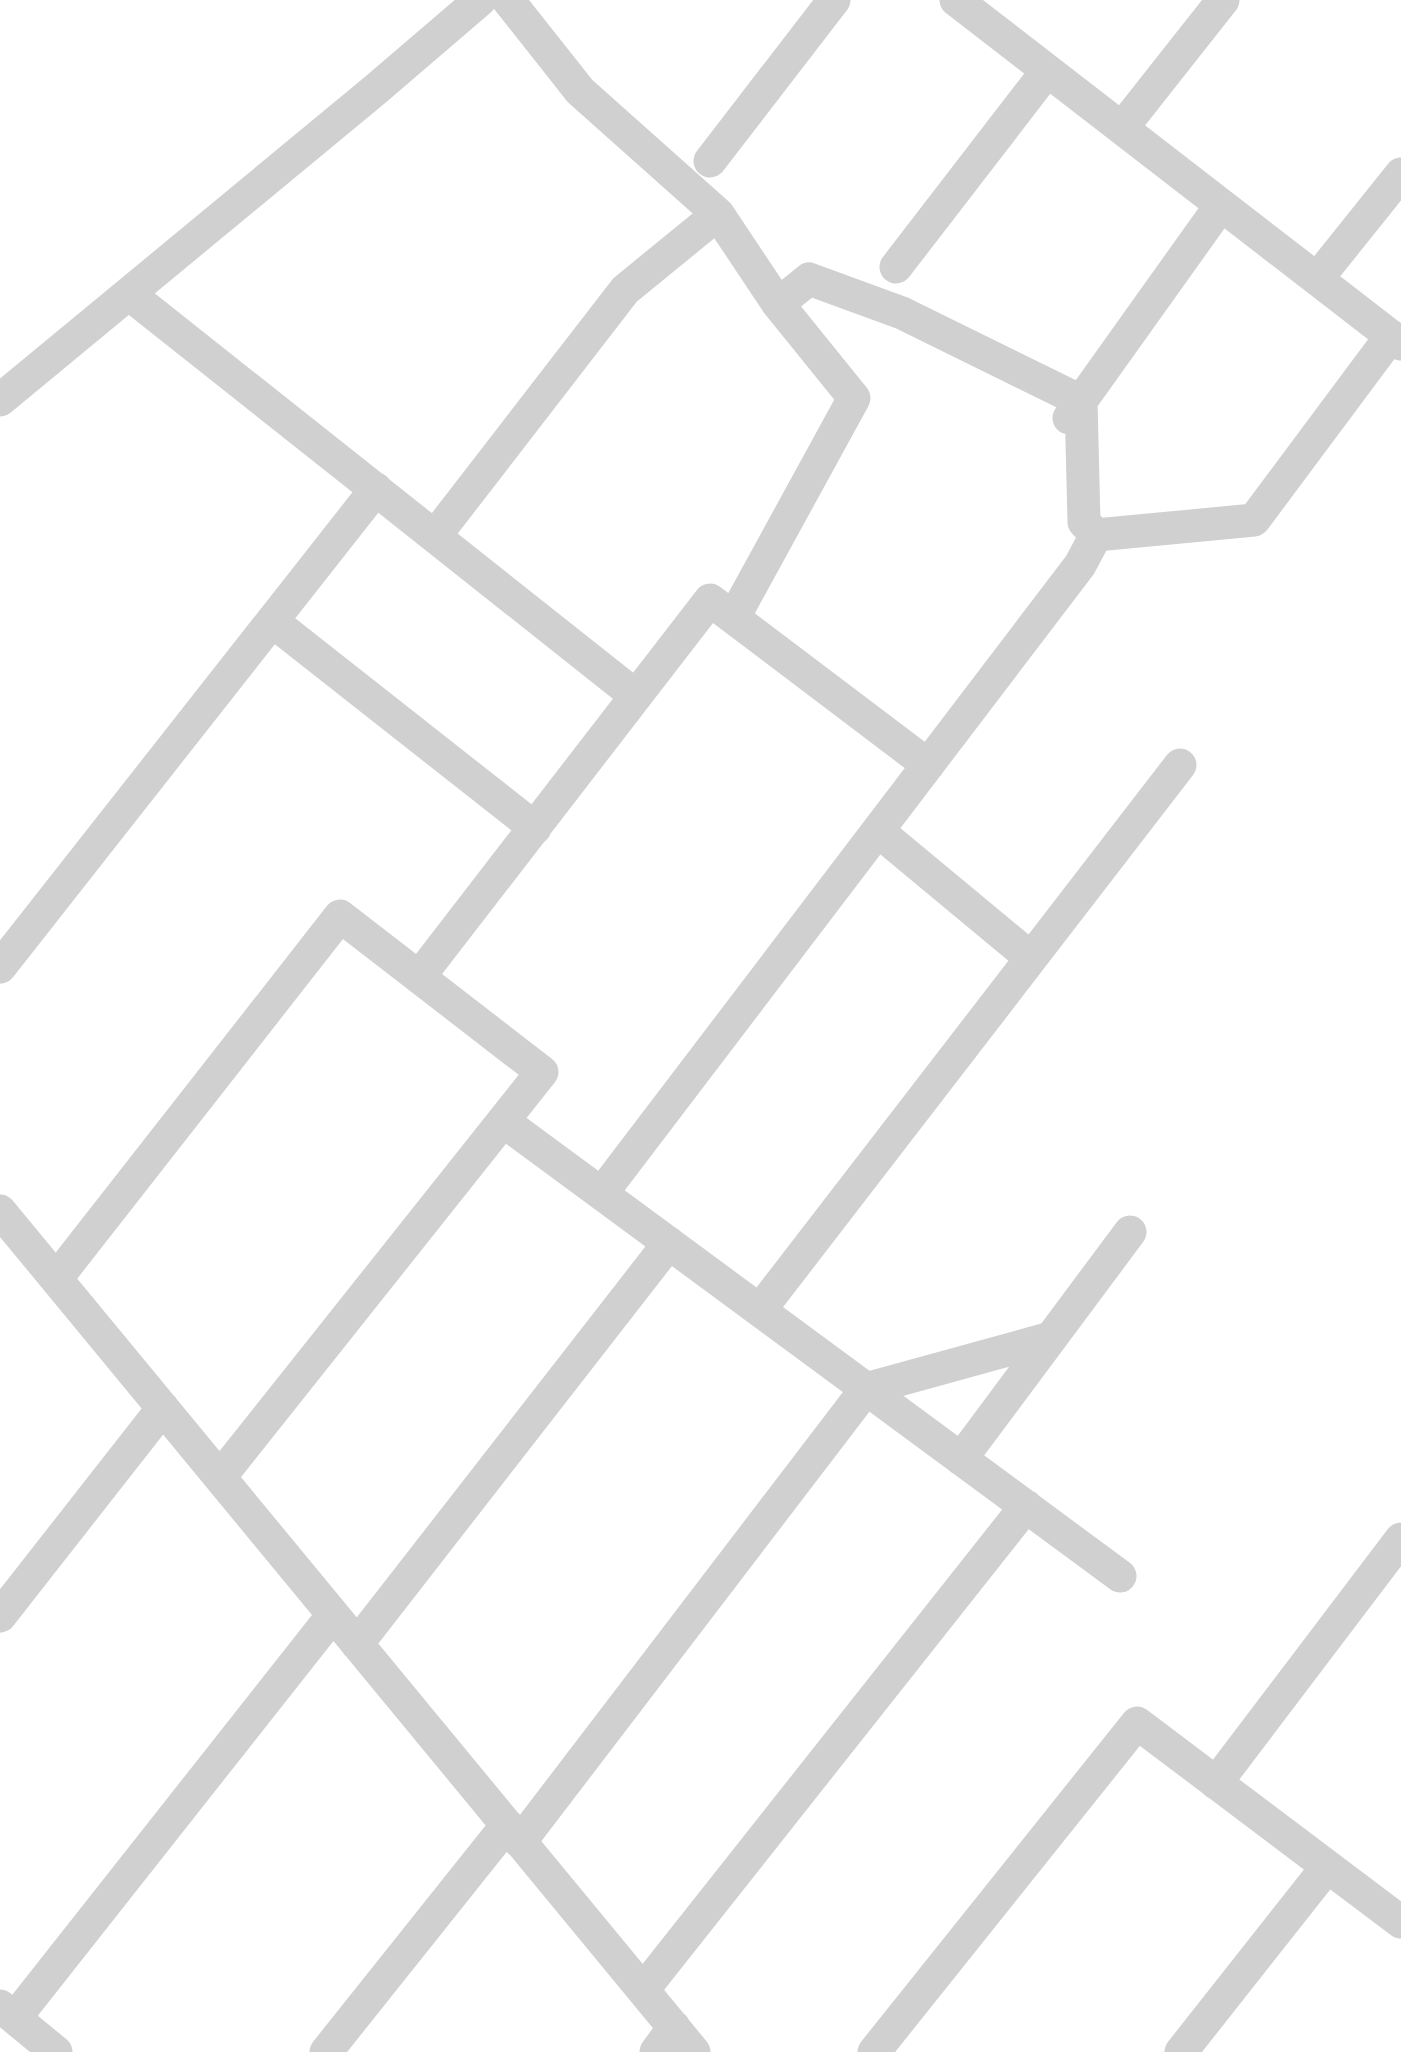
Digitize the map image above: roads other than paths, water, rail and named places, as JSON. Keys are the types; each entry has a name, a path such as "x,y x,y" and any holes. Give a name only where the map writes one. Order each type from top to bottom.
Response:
{"street":[{"path":"0,400 375,90 480,0"},
{"path":"508,0 580,91 718,214 778,304 854,398 734,618"},
{"path":"710,161 834,0"},
{"path":"1122,128 1223,0"},
{"path":"962,2 1047,71 1396,340 1254,520 1096,535"},
{"path":"897,267 1047,71"},
{"path":"1317,279 1401,174"},
{"path":"1062,427 1221,205"},
{"path":"435,536 626,290 718,214"},
{"path":"778,304 809,279 902,313 1081,401"},
{"path":"129,294 636,696"},
{"path":"1081,401 1084,522 1096,535"},
{"path":"0,968 376,489"},
{"path":"602,1193 1080,565 1096,535"},
{"path":"419,977 710,600 928,765"},
{"path":"272,621 535,828"},
{"path":"760,1310 1180,765"},
{"path":"878,831 1030,958"},
{"path":"56,1279 340,916 542,1072 220,1477"},
{"path":"503,1121 1120,1576"},
{"path":"4,1223 56,1279 643,1990 675,2044"},
{"path":"961,1459 1130,1232"},
{"path":"357,1644 669,1243"},
{"path":"326,2052 514,1833 866,1389 1051,1338"},
{"path":"0,1616 163,1408"},
{"path":"643,1990 1026,1506"},
{"path":"1216,1783 1401,1539"},
{"path":"56,2052 7,2012 333,1614"},
{"path":"874,2052 1137,1723 1401,1922"},
{"path":"1181,2052 1328,1867"}]}
